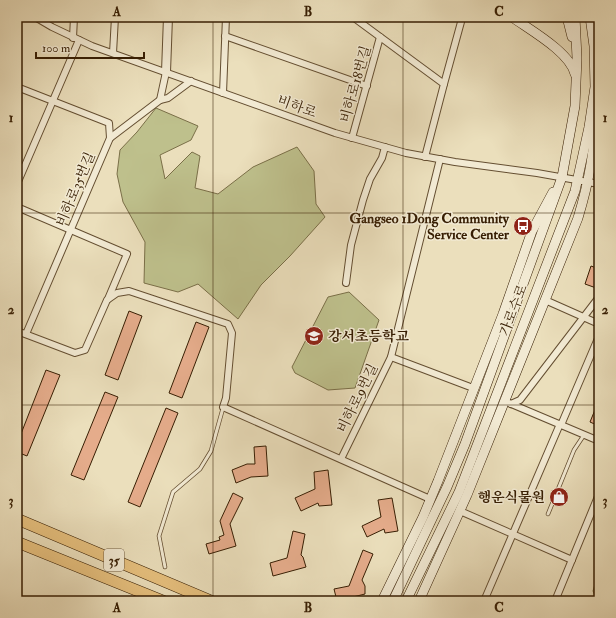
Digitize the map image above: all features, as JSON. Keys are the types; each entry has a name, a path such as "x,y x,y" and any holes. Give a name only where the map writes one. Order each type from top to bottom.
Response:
{"highway":[{"name":"35","path":"17,519 211,601"},
{"name":"35","path":"17,542 163,601"}],"main road":[{"path":"512,17 564,56 572,66 576,79"},
{"path":"567,17 577,58"},
{"name":"가로수로","path":"393,601 447,487 484,392 562,177 575,106 577,58 575,17"},
{"name":"가로수로","path":"406,601 459,492 578,180 597,88 590,17"},
{"path":"419,601 508,402 544,300 578,218 588,182 593,155 598,48 598,30 595,17"},
{"path":"597,88 599,68"},
{"path":"572,125 578,130 589,128"},
{"name":"가로수로","path":"382,601 430,499 503,314 532,231 542,210 562,177"}],"street":[{"name":"비하로","path":"35,17 52,28 76,39 352,138 384,147 440,159 599,184"},
{"path":"17,184 76,39 74,17"},
{"path":"113,53 114,17"},
{"path":"160,100 166,72 168,17"},
{"path":"223,93 226,17"},
{"path":"353,17 444,84"},
{"path":"425,156 461,22 461,17"},
{"path":"225,36 367,86"},
{"name":"비하로18번길","path":"352,138 380,37"},
{"name":"비하로35번길","path":"26,334 110,138 160,100 168,98 191,81"},
{"path":"17,87 109,123 110,138"},
{"path":"346,283 351,245 363,200 370,179 382,158 384,147"},
{"name":"비하로9번길","path":"341,459 390,357 440,159"},
{"path":"17,207 127,254 85,350 75,353 17,331"},
{"path":"107,300 117,293 129,291 228,324 232,333 226,398 223,407 430,499"},
{"path":"508,402 520,400 599,297"},
{"path":"544,300 599,324"},
{"path":"484,601 599,336"},
{"path":"390,357 473,388"},
{"path":"484,392 599,441"},
{"path":"555,601 599,494"},
{"path":"460,510 572,560"}],"lane":[{"path":"164,567 159,536 173,492 200,469 212,451 223,407"},
{"path":"548,514 574,450 584,435"}],"green space":[{"path":"156,108 198,126 191,140 160,155 165,179 192,152 200,156 195,188 218,194 253,167 297,147 314,171 316,204 325,217 290,256 261,285 238,319 198,284 178,292 144,283 145,242 123,202 117,174 120,150"},
{"path":"349,292 379,320 355,388 328,390 295,373 292,367 328,297"},
{"path":"599,570 599,601 597,601 593,591"}],"building":[{"path":"591,266 599,269 599,289 585,284"},
{"path":"129,311 142,316 118,380 105,375"},
{"path":"196,322 209,327 182,398 169,393"},
{"path":"46,370 60,375 27,456 17,452 17,444"},
{"path":"105,392 118,397 84,480 71,475"},
{"path":"599,400 599,426 590,422"},
{"path":"166,408 178,413 140,507 128,502"},
{"path":"266,446 268,476 251,477 236,483 232,470 247,464 255,464 254,447"},
{"path":"328,470 332,505 319,506 318,503 301,511 295,498 315,489 314,472"},
{"path":"233,493 243,498 230,524 236,546 209,554 206,544 220,540 219,537 224,535 220,521"},
{"path":"392,498 398,531 385,533 384,529 367,537 362,526 381,517 378,500"},
{"path":"293,531 305,534 301,555 306,567 273,576 270,563 287,558"},
{"path":"363,550 373,554 362,580 365,586 365,594 337,601 334,589 349,586"}],"place":[{"name":"Gangseo 1Dong Community Service Center","path":"523,226"},
{"name":"강서초등학교","path":"314,336"},
{"name":"행운식물원","path":"559,497"}]}
